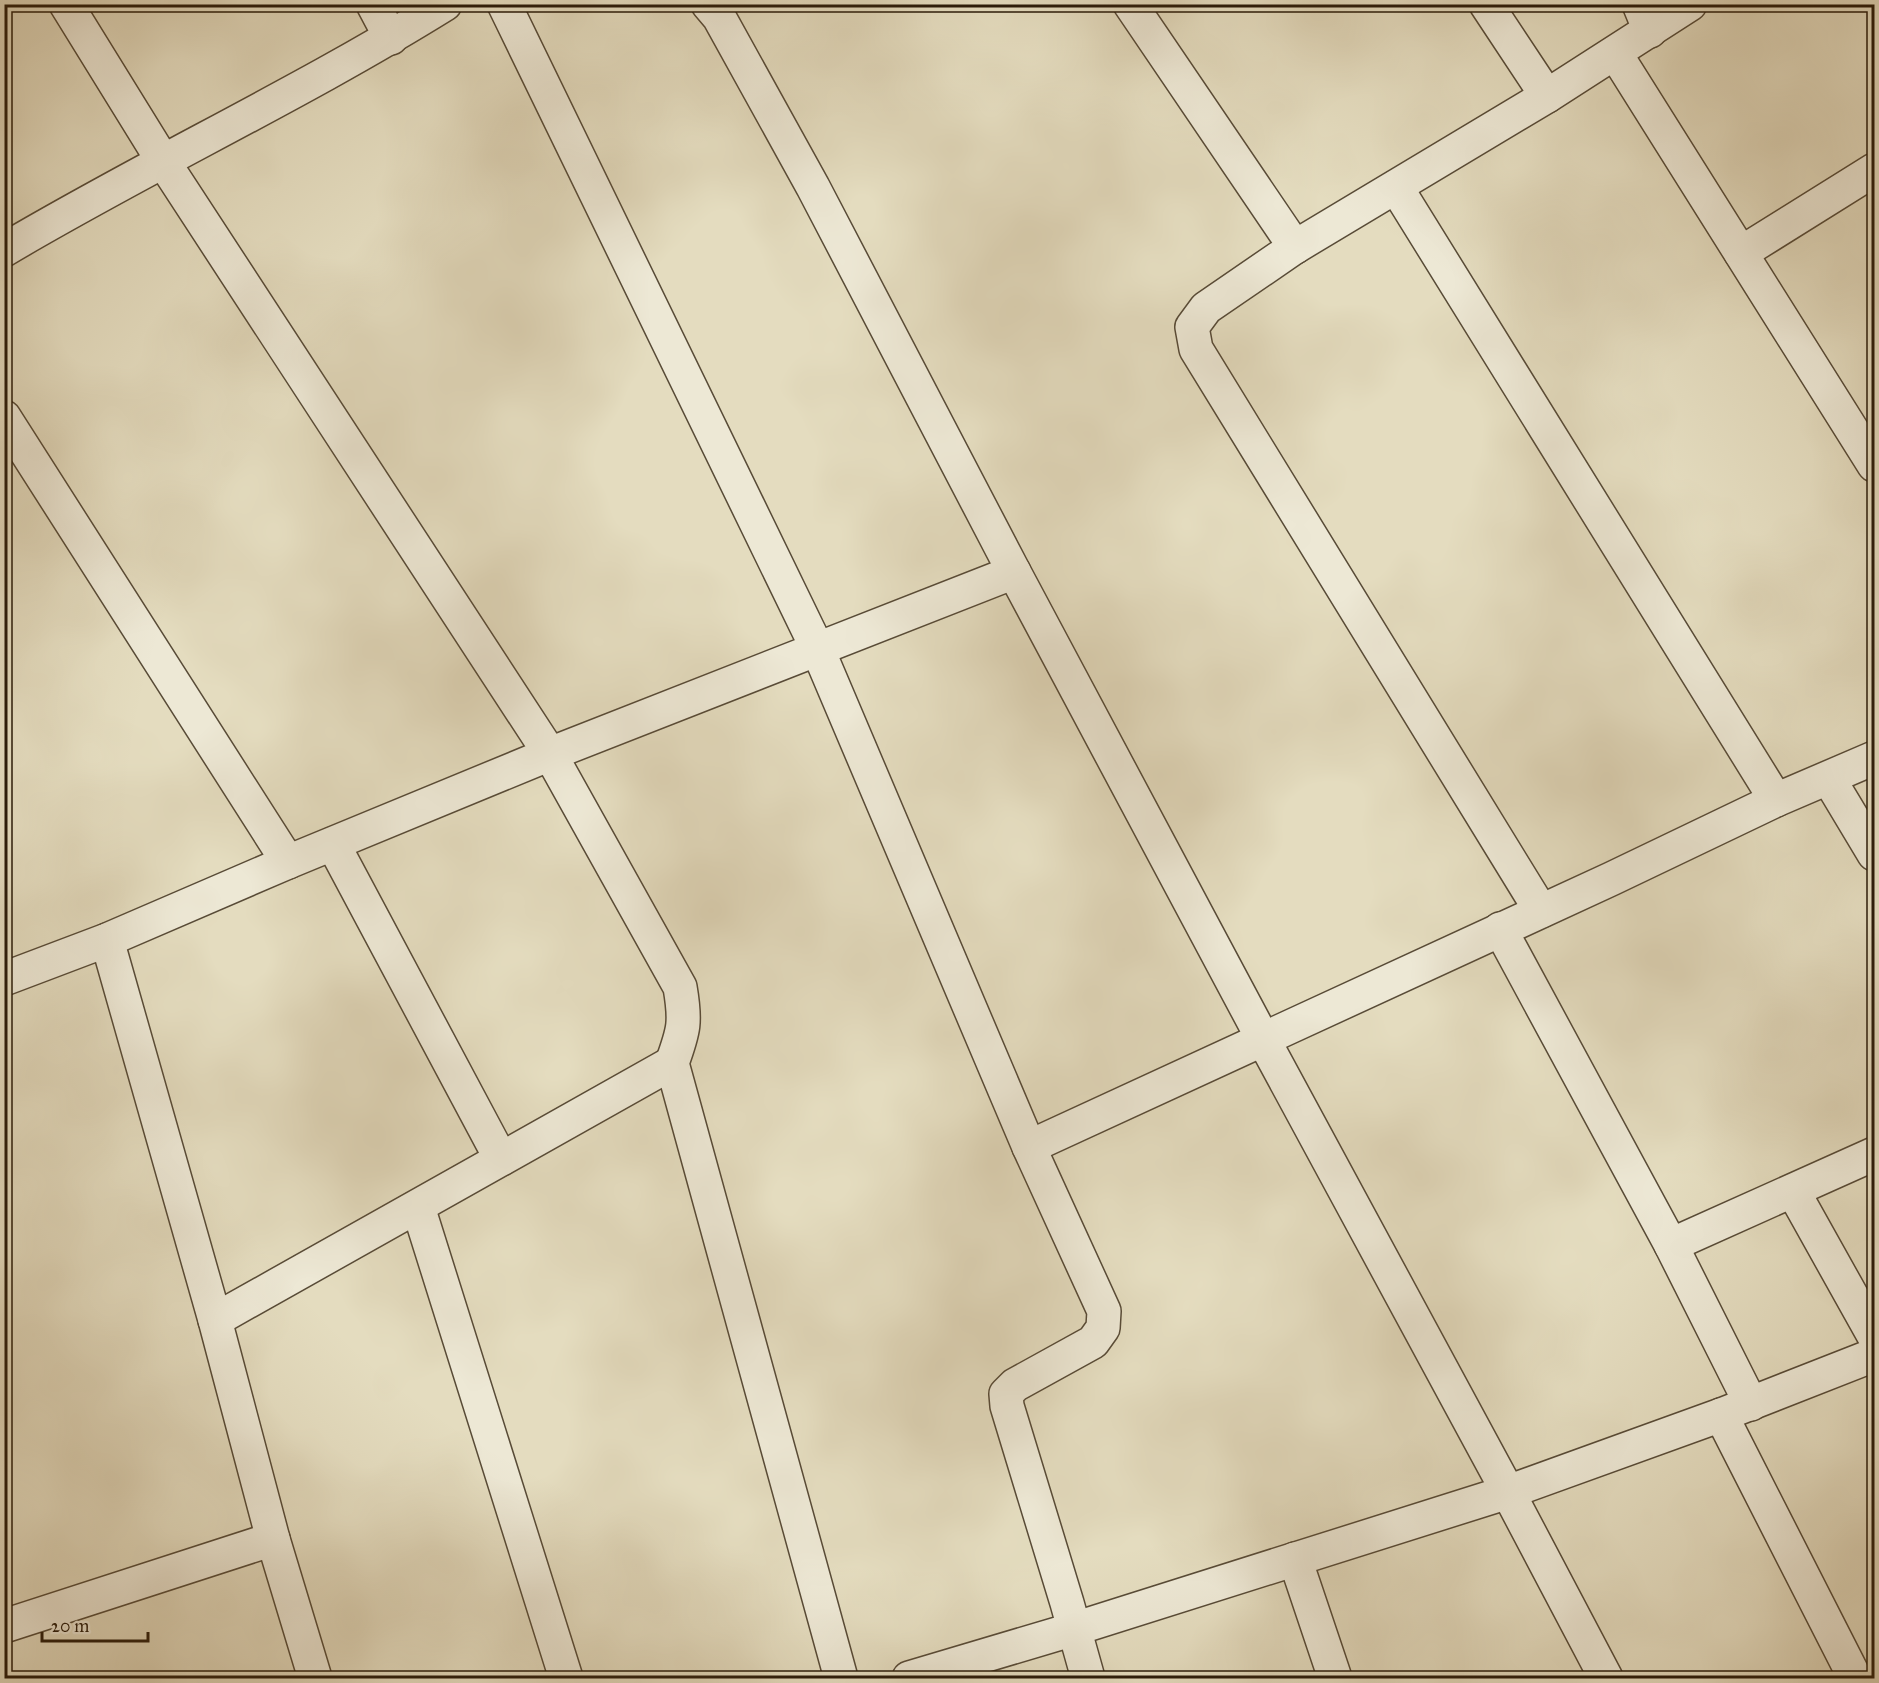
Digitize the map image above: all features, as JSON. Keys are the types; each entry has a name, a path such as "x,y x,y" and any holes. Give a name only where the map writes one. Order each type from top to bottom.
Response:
{"street":[{"path":"66,4 163,161 550,753 680,987 685,1013 682,1034 672,1063 841,1678"},
{"path":"373,4 391,38"},
{"path":"4,250 391,38 446,4"},
{"path":"504,4 818,650 1029,1147 1104,1311 1103,1328 1093,1342 1015,1385 1006,1394 1007,1406 1088,1678"},
{"path":"1130,4 1295,247"},
{"path":"1485,4 1547,96"},
{"path":"1541,911 1196,349 1192,327 1206,308 1295,247 1615,53 1645,18 1690,4"},
{"path":"723,9 1014,572 1606,1678"},
{"path":"1615,53 1874,464"},
{"path":"1742,253 1875,170"},
{"path":"1395,187 1776,800"},
{"path":"4,417 288,862"},
{"path":"7,973 107,940 550,753 1014,572"},
{"path":"1029,1147 1776,800 1875,758"},
{"path":"1829,779 1875,854"},
{"path":"333,844 501,1159"},
{"path":"1500,929 1671,1245 1751,1404"},
{"path":"107,940 215,1320 273,1539 315,1678"},
{"path":"215,1320 672,1063"},
{"path":"1671,1245 1875,1154"},
{"path":"1793,1191 1875,1336"},
{"path":"418,1207 566,1678"},
{"path":"909,1678 1074,1629 1508,1492 1751,1404 1875,1355"},
{"path":"1721,1415 1855,1678"},
{"path":"4,1626 273,1539"},
{"path":"1294,1559 1335,1678"}]}
